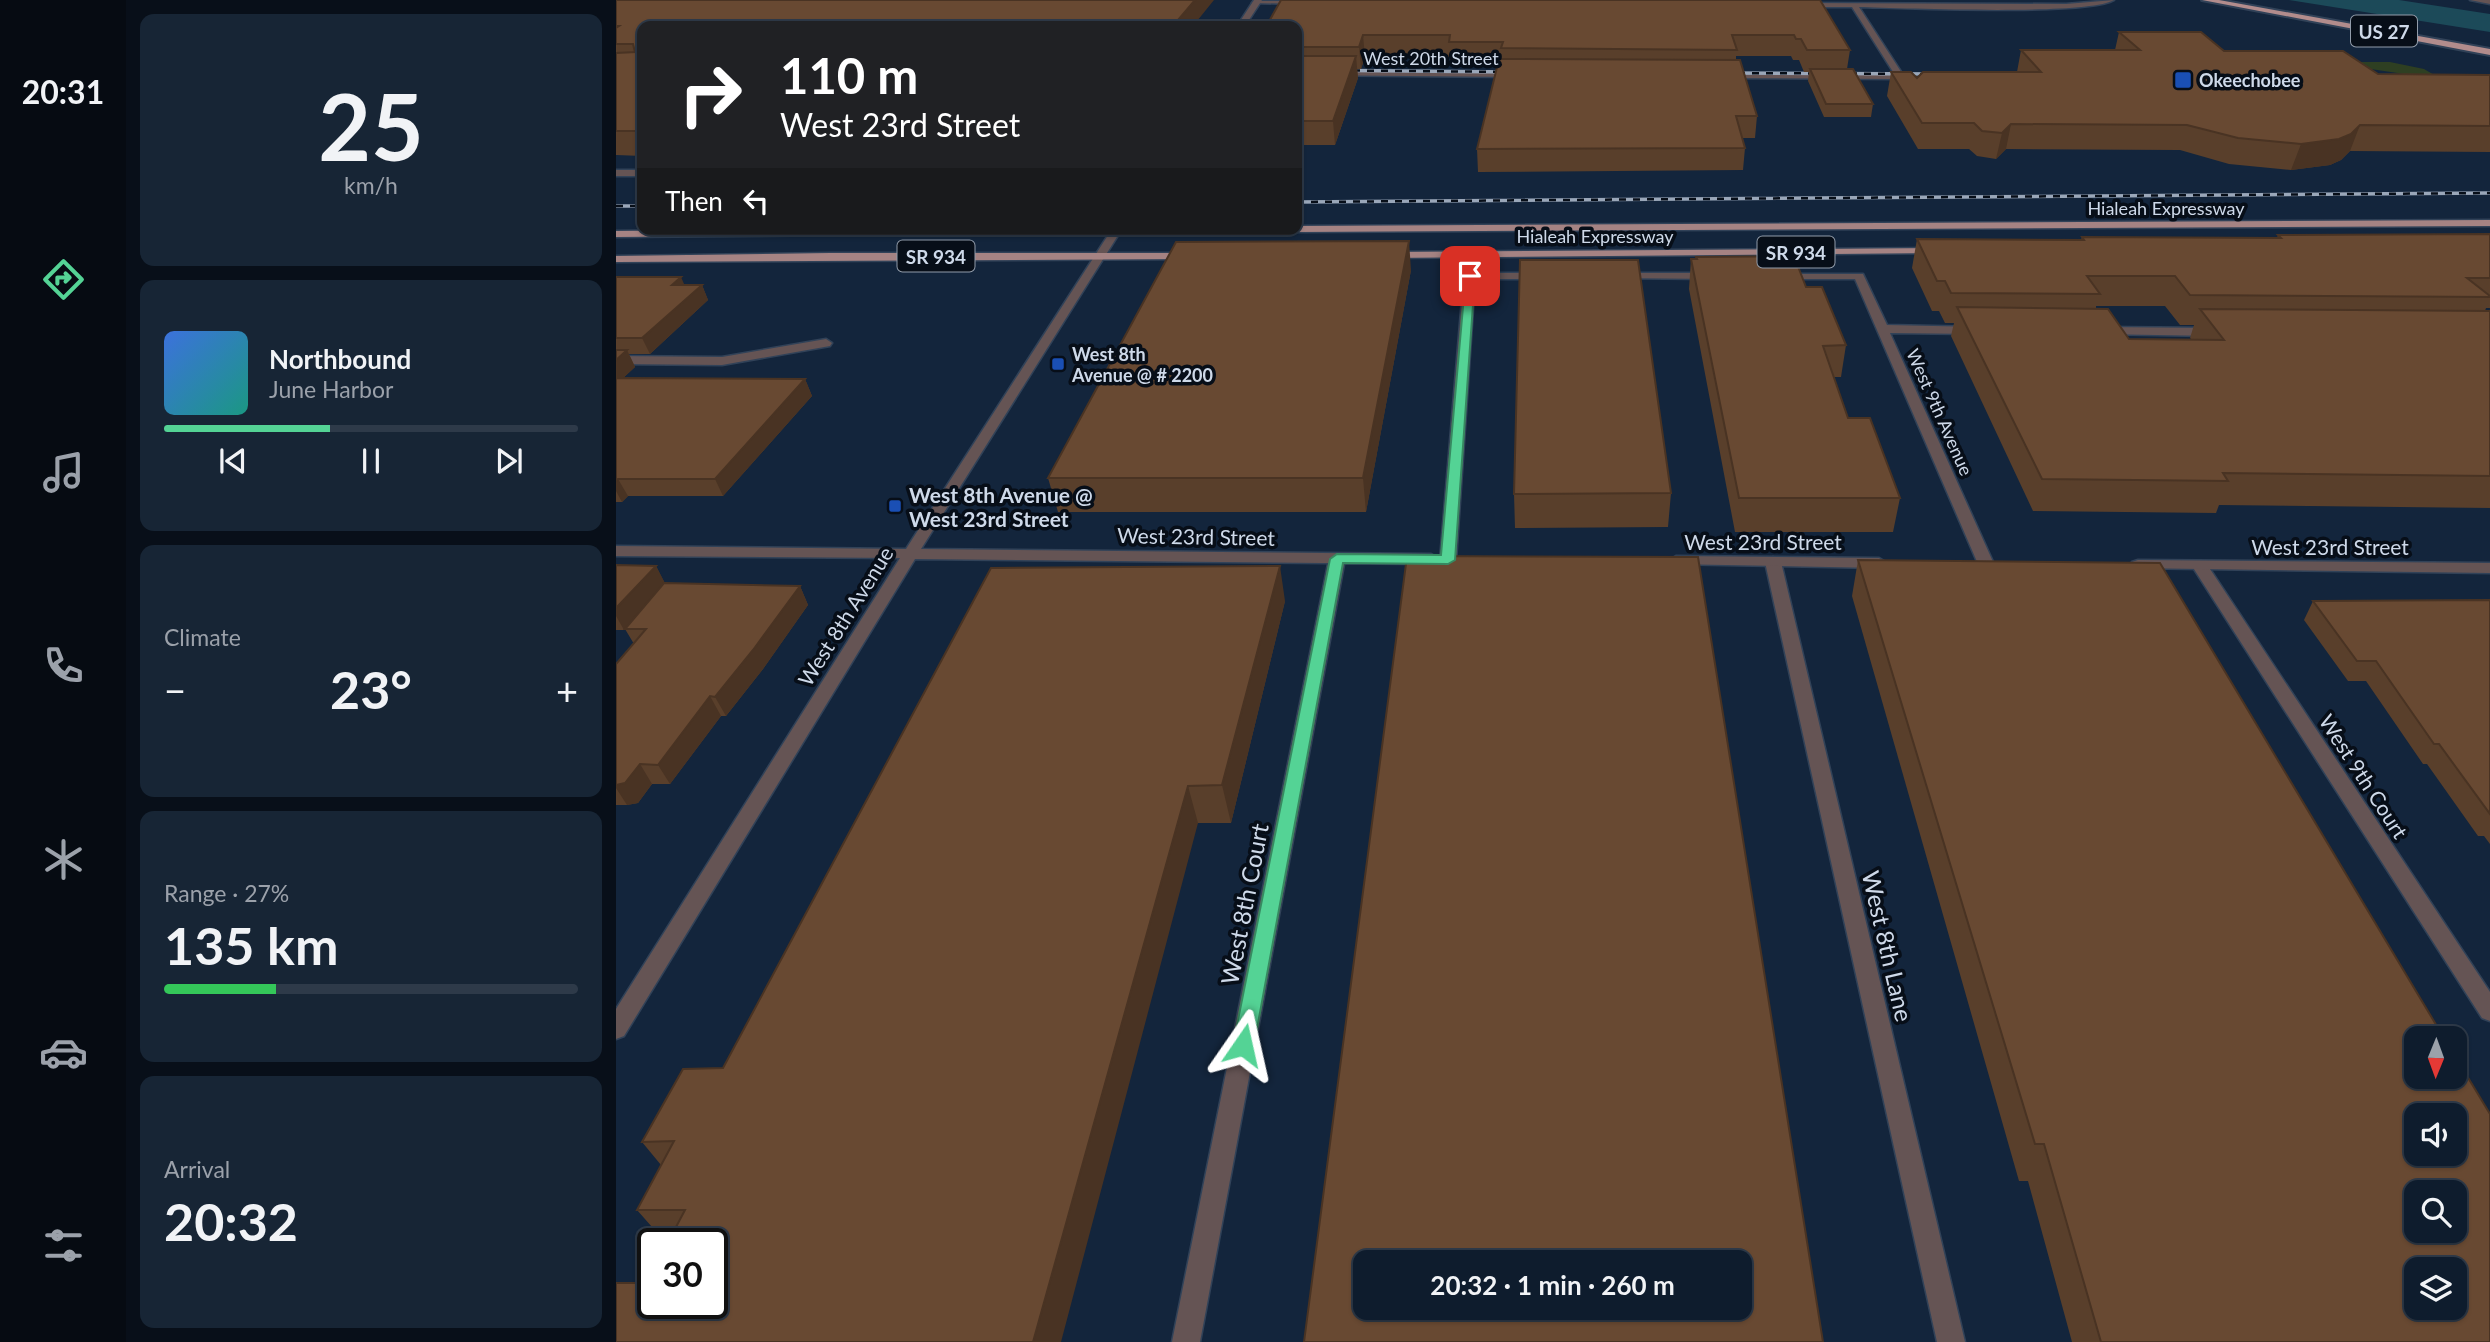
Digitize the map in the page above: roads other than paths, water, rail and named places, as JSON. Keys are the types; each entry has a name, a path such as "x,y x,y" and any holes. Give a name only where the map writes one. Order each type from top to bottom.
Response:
{"highway":[{"name":"US 27","path":"2206,0 2490,52"},
{"name":"US 27","path":"2255,0 2490,43"}],"main road":[{"name":"Hialeah Expressway","path":"1302,229 2490,223"},
{"name":"SR 934","path":"616,234 637,234"},
{"name":"Hialeah Expressway","path":"1379,255 1948,251"},
{"name":"SR 934","path":"616,259 1199,256"}],"street":[{"path":"1798,5 2084,5 2110,0"},
{"path":"2474,0 2490,2"},
{"path":"1244,21 1257,2 1312,3"},
{"path":"1854,5 1913,96"},
{"name":"West 20th Street","path":"1302,73 1533,75"},
{"path":"1713,76 1900,77"},
{"path":"616,173 637,173"},
{"name":"West 8th Avenue","path":"616,1029 911,553 1114,235"},
{"name":"West 23rd Street","path":"616,551 1455,560 1470,276 1549,276"},
{"path":"1602,276 1724,276"},
{"name":"West 9th Avenue","path":"1764,276 1860,276 1986,564"},
{"path":"1882,329 1992,330"},
{"path":"2089,331 2227,332"},
{"path":"616,360 722,361 826,342"},
{"name":"West 8th Court","path":"1186,1342 1337,559"},
{"name":"West 23rd Street","path":"1665,561 1893,563"},
{"name":"West 8th Lane","path":"1773,562 1951,1342"},
{"name":"West 23rd Street","path":"2119,565 2490,568"},
{"name":"West 9th Court","path":"2200,566 2490,1011"}],"water":[{"path":"2289,0 2399,0 2490,14 2490,32"}],"railway":[{"path":"1302,70 1514,72"},
{"path":"1724,73 1941,74"},
{"path":"1302,202 2490,193"},
{"path":"616,206 637,206"}],"place":[{"name":"Okeechobee","path":"2183,80"},
{"name":"West 8th Avenue @ # 2200","path":"1058,364"},
{"name":"West 8th Avenue @ West 23rd Street","path":"895,506"}]}
